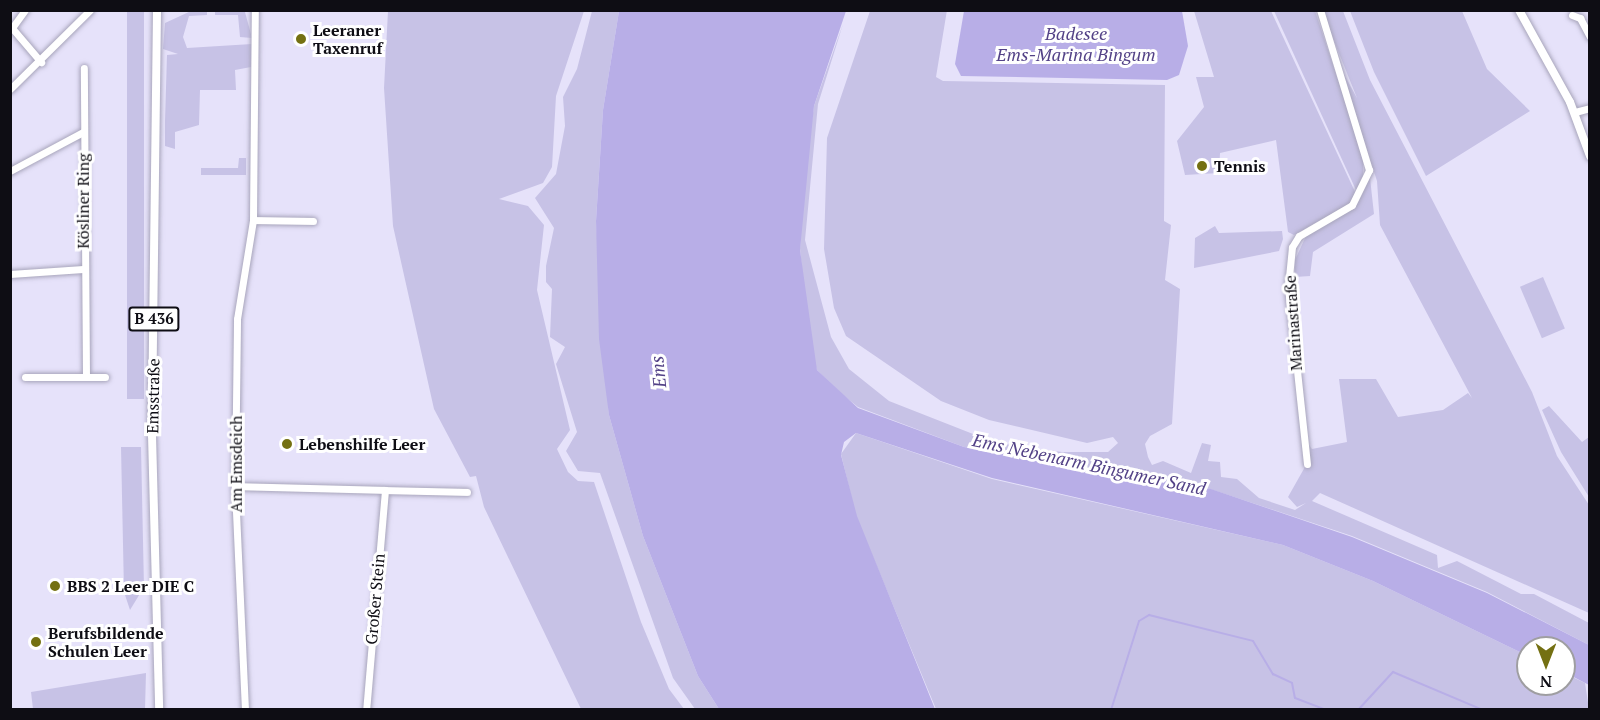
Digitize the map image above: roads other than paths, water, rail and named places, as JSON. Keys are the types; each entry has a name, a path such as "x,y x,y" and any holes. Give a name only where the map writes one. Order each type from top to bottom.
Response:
{"main road":[{"name":"Emsstraße","path":"157,10 152,435 159,710"},
{"path":"1519,10 1575,112 1590,156"}],"street":[{"path":"25,10 11,28 41,62"},
{"path":"10,89 41,62 90,10"},
{"name":"Am Emsdeich","path":"245,710 235,486 237,319 253,220 255,10"},
{"name":"Marinastraße","path":"1307,464 1288,287 1292,247 1299,236 1352,205 1369,170 1320,10"},
{"path":"1572,15 1580,18 1590,37"},
{"name":"Kösliner Ring","path":"84,68 83,269 86,377"},
{"path":"1575,112 1590,108"},
{"name":"Kösliner Ring","path":"10,171 83,132"},
{"path":"253,220 313,221"},
{"name":"Kösliner Ring","path":"10,273 83,269"},
{"path":"25,377 105,377"},
{"path":"235,486 467,492"},
{"name":"Großer Stein","path":"366,710 385,490"}],"water":[{"name":"Ems","path":"619,11 846,11 814,106 800,250 817,370 858,408 964,447 1211,489 1352,537 1487,593 1571,636 1516,636 1516,650 1373,581 1283,545 992,478 856,433 844,442 841,455 857,516 935,709 719,709 698,676 643,536 609,415 599,339 596,221 603,110"},
{"name":"Badesee Ems-Marina Bingum","path":"964,11 1182,11 1188,46 1179,75 1167,80 961,76 955,64"},
{"path":"1576,638 1589,645 1589,685 1576,678"}],"waterway":[{"path":"1111,710 1139,621 1149,615 1253,641 1273,674 1292,683 1295,698 1327,710"},
{"path":"1358,710 1393,672 1483,710"}],"place":[{"name":"Leeraner Taxenruf","path":"301,39"},
{"name":"Tennis","path":"1202,166"},
{"name":"Lebenshilfe Leer","path":"287,444"},
{"name":"BBS 2 Leer DIE C","path":"55,586"},
{"name":"Berufsbildende Schulen Leer","path":"36,642"}],"water label":[{"name":"Ems Nebenarm Bingumer Sand","path":"1089,464"}]}
